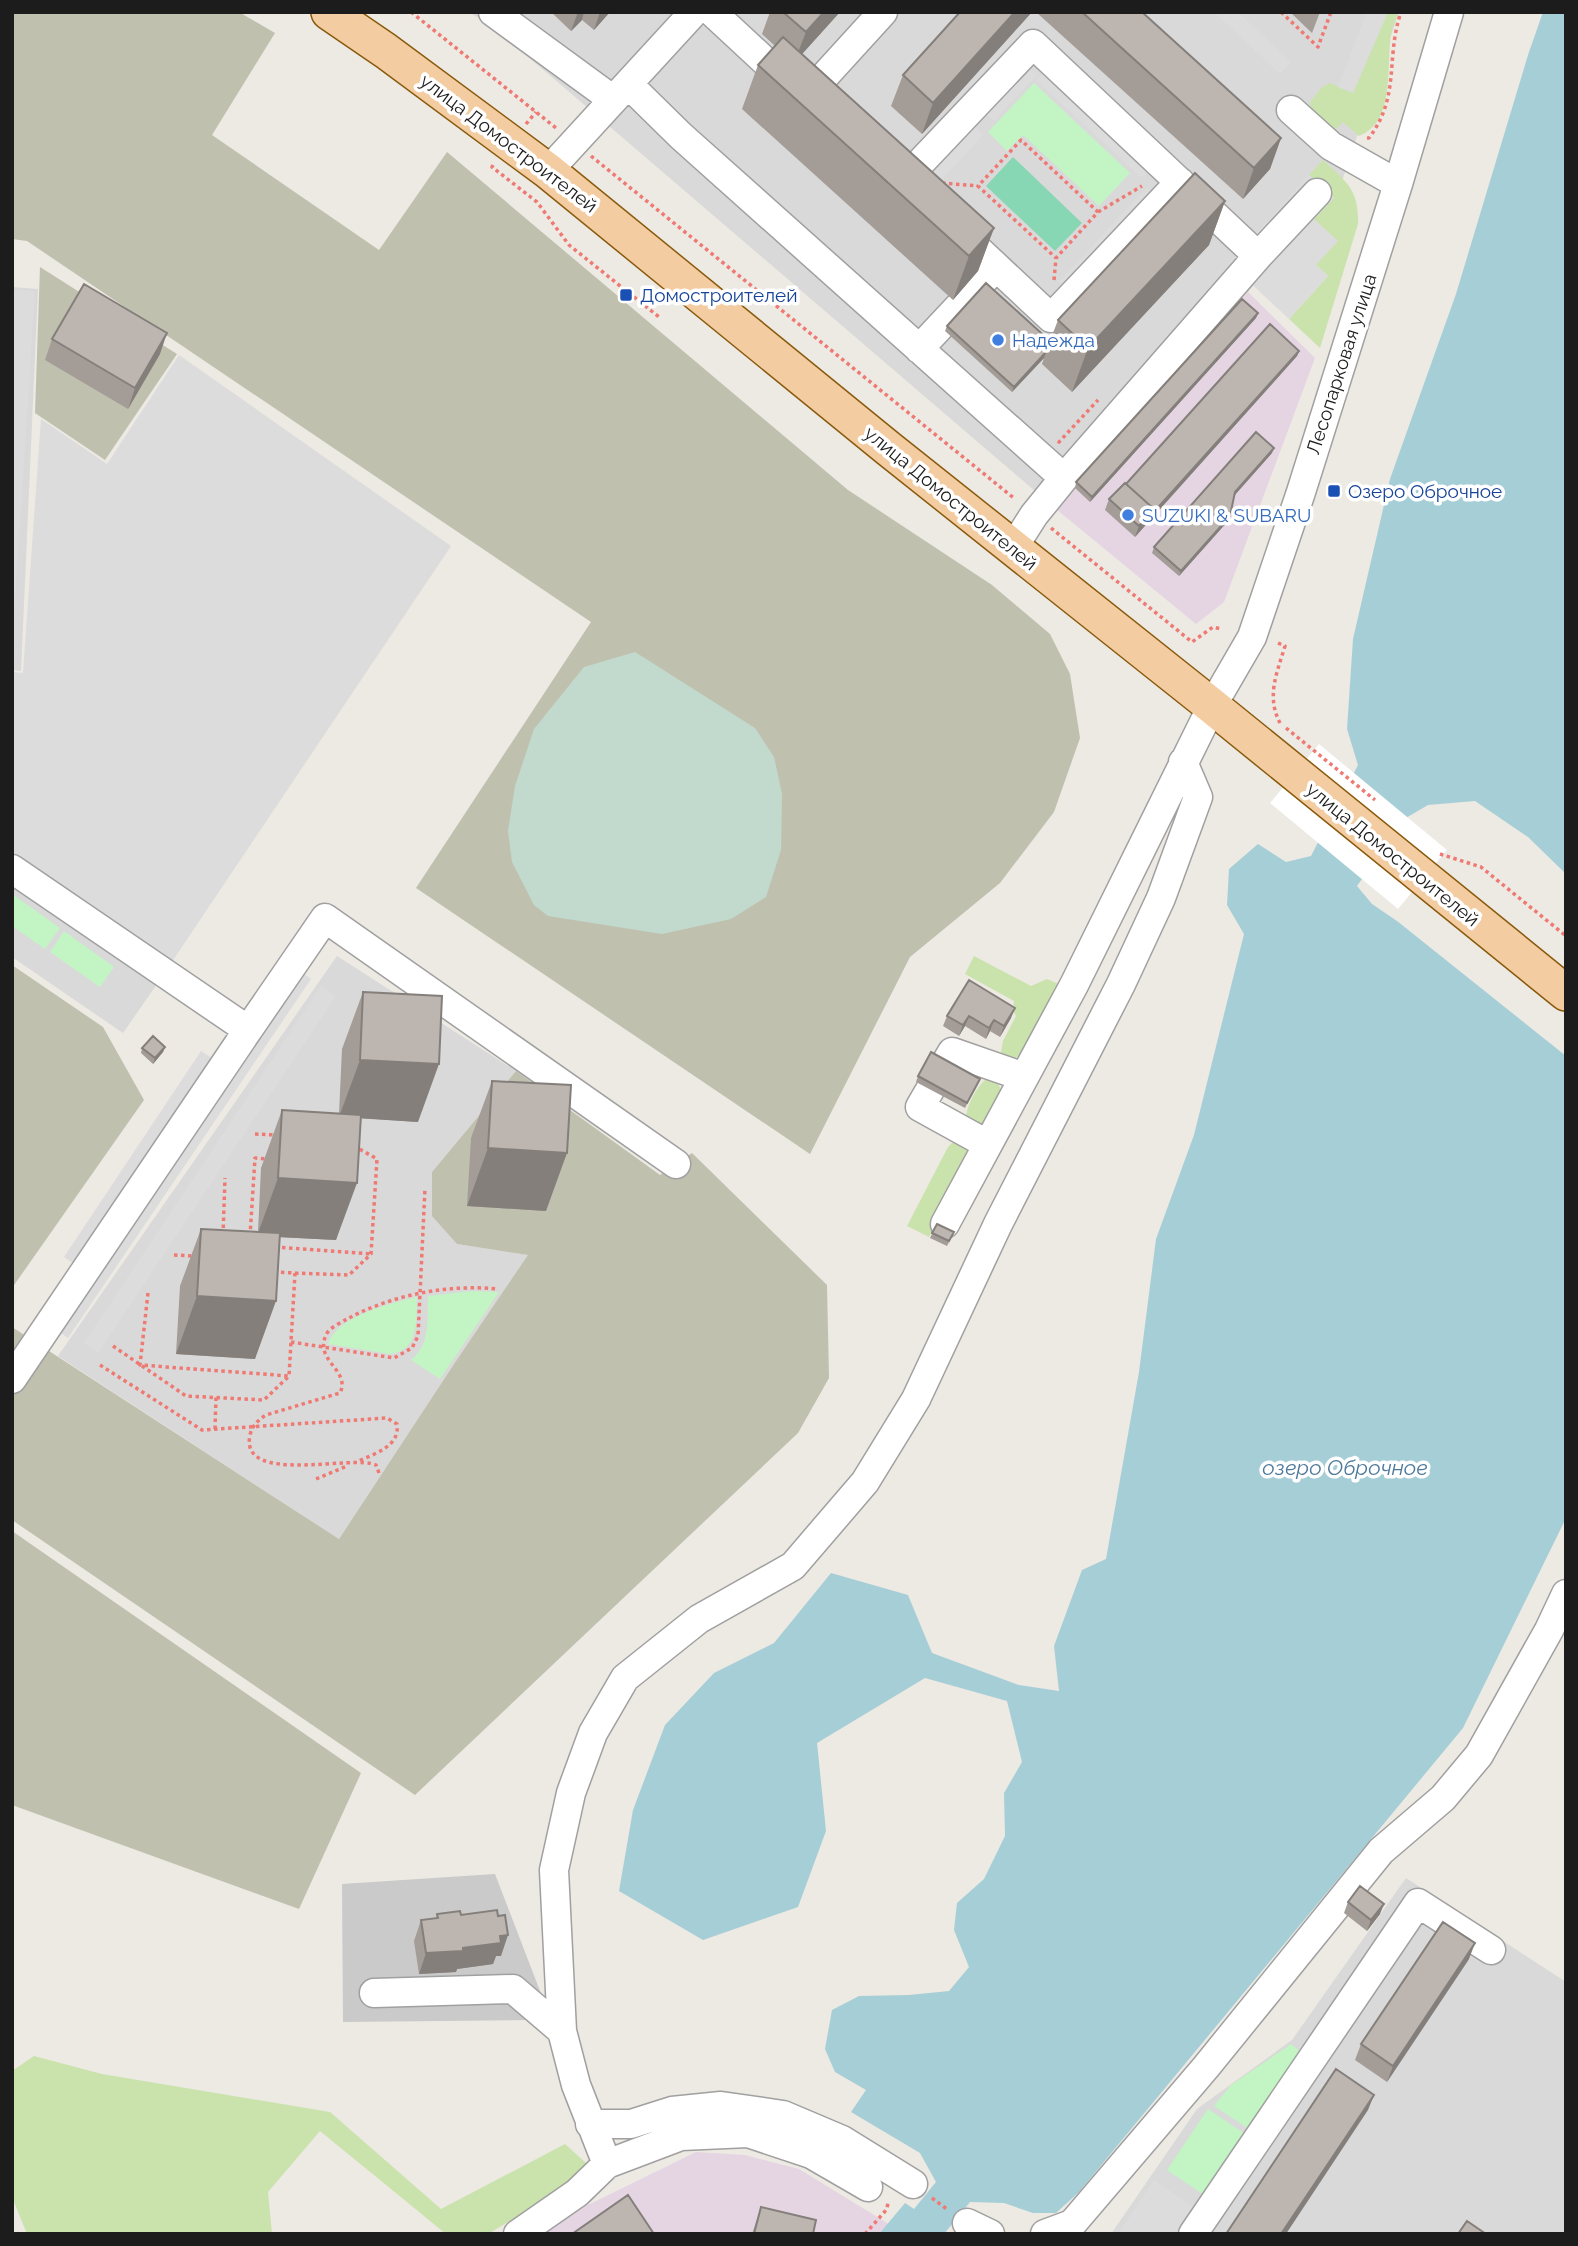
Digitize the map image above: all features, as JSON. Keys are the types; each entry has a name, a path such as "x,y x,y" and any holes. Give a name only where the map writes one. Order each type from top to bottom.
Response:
{"main road":[{"name":"улица Домостроителей","path":"329,12 548,171 1212,706 1307,764 1431,866 1566,993"}],"street":[{"path":"493,12 620,92 681,136 1064,478"},
{"path":"548,171 694,12"},
{"path":"712,12 768,64 820,100 883,12"},
{"name":"Лесопарковая улица","path":"945,1224 1074,985 1183,762 1252,637 1301,492 1449,12"},
{"path":"1172,174 1051,318 895,171 1032,44 1172,174 1258,256"},
{"path":"1291,110 1331,146 1398,184"},
{"path":"1013,548 1034,515 1064,478 1258,256 1317,193"},
{"path":"919,349 996,267"},
{"path":"607,2164 576,2085 562,2031 554,1870 571,1793 593,1733 625,1678 699,1619 793,1566 865,1482 916,1399 998,1224 1115,996 1161,898 1198,797 1183,762"},
{"path":"12,869 248,1030"},
{"path":"12,1379 325,918 676,1164"},
{"path":"987,1144 920,1107 952,1052 1024,1077"},
{"path":"1045,2234 1072,2224 1206,2067 1381,1852 1443,1798 1479,1755 1549,1630 1566,1594"},
{"path":"1193,2234 1418,1903 1491,1950"},
{"path":"374,1993 513,1989 562,2031"},
{"path":"590,2124 631,2124 672,2111 721,2106 783,2115 842,2140 900,2191"},
{"path":"518,2234 577,2193 607,2164 681,2136 748,2133 811,2154 900,2191"}],"path":[{"path":"411,12 563,134"},
{"path":"1281,12 1318,47 1331,12"},
{"path":"1381,122 1391,93 1395,30 1401,12"},
{"path":"978,186 1021,140 1098,212"},
{"path":"585,152 1192,642 1213,627 1221,629"},
{"path":"492,167 537,202 569,246 659,317"},
{"path":"895,171 978,186 1056,258 1098,212 1150,181 1172,174"},
{"path":"1278,643 1285,646 1273,688 1273,707 1279,723 1307,764"},
{"path":"1431,866 1481,867 1566,936"},
{"path":"255,1134 282,1135"},
{"path":"274,1272 349,1275 371,1254 377,1159 347,1142"},
{"path":"249,1245 255,1158 268,1159"},
{"path":"223,1245 225,1178"},
{"path":"291,1342 394,1358 412,1348 418,1336 425,1188"},
{"path":"263,1246 371,1254"},
{"path":"174,1255 198,1256"},
{"path":"113,1346 186,1396 264,1400 289,1376 295,1273"},
{"path":"379,1474 376,1465 369,1462 270,1464 255,1456 249,1445 253,1427 266,1415 340,1393 343,1387 341,1376 326,1359 326,1335 336,1325 355,1314 398,1298 447,1289 498,1289"},
{"path":"141,1365 148,1293"},
{"path":"100,1365 202,1430 387,1418 397,1424 398,1434 394,1443 316,1479"},
{"path":"141,1365 289,1376"},
{"path":"215,1429 216,1397"},
{"path":"865,2234 900,2191 969,2222"}],"shaded area":[{"path":"12,12 239,12 275,33 212,135 379,250 447,152 848,490 992,585 1050,634 1070,674 1080,738 1054,812 1000,883 910,957 810,1154 416,888 591,622 27,241 12,239"},
{"path":"468,12 1399,12 1342,181 1248,292 1056,509 490,24"},
{"path":"1214,12 1238,12 1291,62 1280,74"},
{"path":"1367,12 1388,12 1353,93 1338,87"},
{"path":"1026,65 1037,75 994,121 984,112"},
{"path":"1046,70 1151,168 1142,178 1036,80"},
{"path":"973,125 984,134 941,180 931,171"},
{"path":"1309,175 1334,198 1314,219 1338,241 1316,265 1328,276 1289,319 1229,263"},
{"path":"1147,187 1157,197 1069,291 1059,282"},
{"path":"40,267 177,354 105,460 35,413"},
{"path":"12,287 38,289 21,671 12,670"},
{"path":"12,290 35,291 12,645"},
{"path":"1248,292 1315,358 1224,602 1196,624 1056,509"},
{"path":"179,355 451,546 159,981 12,879 12,672 23,673 41,419 107,464"},
{"path":"635,652 755,728 774,757 782,794 781,850 766,897 731,919 662,934 548,916 534,905 512,862 508,831 515,786 534,729 584,667"},
{"path":"12,882 157,984 123,1033 12,957"},
{"path":"337,956 516,1071 432,1172 457,1244 529,1255 339,1539 58,1356"},
{"path":"12,965 103,1027 144,1100 12,1288"},
{"path":"297,969 311,979 68,1338 54,1328"},
{"path":"321,986 336,996 98,1353 84,1343"},
{"path":"201,1051 213,1059 76,1265 64,1257"},
{"path":"516,1071 660,1175 692,1153 827,1285 829,1378 798,1433 415,1795 12,1520 12,1327 339,1539 528,1255 457,1244 432,1216 432,1172"},
{"path":"12,1531 361,1773 299,1909 12,1805"},
{"path":"495,1874 545,2004 529,2020 343,2022 342,1884"},
{"path":"1406,1878 1566,1982 1566,2234 1111,2234 1197,2109 1292,2040"},
{"path":"696,2152 745,2155 799,2169 905,2234 543,2234 586,2206"},
{"path":"1154,2180 1195,2208 1178,2234 1118,2234"}],"green space":[{"path":"1388,12 1398,13 1391,34 1387,92 1379,119 1371,129 1359,136 1343,122 1332,133 1311,113 1310,102 1322,87 1330,83 1353,92"},
{"path":"1034,83 1130,173 1099,206 1023,135 1007,151 988,132"},
{"path":"1013,157 1082,223 1055,251 986,186"},
{"path":"1323,160 1339,174 1354,195 1358,224 1320,348 1289,319 1328,276 1316,265 1314,219 1334,198 1309,175"},
{"path":"12,894 60,928 45,949 12,926"},
{"path":"64,931 114,967 100,987 50,952"},
{"path":"974,956 1031,986 1047,979 1061,985 1016,1058 1008,1058 1001,1052 1003,1041 1016,1016 1013,1011 1014,1001 965,974"},
{"path":"986,1079 997,1083 1002,1093 988,1121 980,1126 966,1120 966,1115 972,1098"},
{"path":"960,1142 969,1149 970,1155 929,1237 907,1226 948,1147 952,1143"},
{"path":"471,1291 499,1292 440,1379 411,1360 425,1339 428,1296"},
{"path":"417,1297 414,1333 407,1347 400,1351 390,1354 328,1344 333,1334 353,1318"},
{"path":"1291,2044 1301,2052 1249,2129 1214,2106 1231,2085"},
{"path":"34,2056 102,2074 330,2112 441,2209 565,2144 586,2163 571,2184 488,2234 446,2234 320,2131 268,2192 272,2234 27,2234 12,2197 12,2071"},
{"path":"1208,2109 1245,2134 1204,2195 1167,2170"}],"water":[{"name":"озеро Оброчное","path":"1543,12 1566,12 1566,874 1528,837 1475,801 1428,805 1404,819 1357,886 1372,904 1566,1056 1566,1518 1463,1728 1079,2192 1056,2213 1033,2213 1004,2203 970,2202 944,2234 879,2234 905,2203 914,2209 936,2182 920,2153 851,2112 866,2090 835,2072 825,2049 832,2010 859,1996 949,1991 969,1967 954,1930 957,1903 984,1879 1005,1836 1004,1793 1022,1762 1007,1701 925,1678 817,1743 826,1831 798,1907 703,1940 619,1891 633,1810 665,1725 714,1673 774,1643 831,1573 908,1595 932,1653 1019,1685 1059,1691 1054,1646 1082,1570 1106,1559 1139,1372 1156,1239 1194,1135 1244,934 1227,905 1229,869 1258,844 1286,862 1311,856 1358,765 1347,729 1353,639 1390,479 1456,294"}],"pier":[{"path":"1319,744 1447,850 1398,909 1270,803"}],"building":[{"path":"783,12 824,12 806,32"},
{"path":"960,12 1015,12 933,103 903,75"},
{"path":"1082,12 1142,12 1281,138 1254,168"},
{"path":"783,37 994,228 969,256 758,65"},
{"path":"1195,173 1225,201 1088,348 1058,320"},
{"name":"Надежда","path":"986,283 1050,341 1046,352 1014,387 947,326"},
{"path":"84,284 167,333 135,388 52,339"},
{"path":"1242,299 1258,313 1092,497 1076,482"},
{"path":"1270,324 1299,351 1152,514 1154,509 1126,484"},
{"path":"1256,432 1274,448 1235,492 1230,516 1181,571 1154,547"},
{"path":"1125,483 1154,509 1139,526 1109,499"},
{"path":"969,980 1015,1008 1004,1026 994,1020 989,1028 969,1016 963,1025 947,1016"},
{"path":"363,992 442,996 439,1064 360,1060"},
{"path":"153,1036 165,1047 155,1058 142,1048"},
{"path":"931,1052 980,1079 967,1103 918,1076"},
{"path":"492,1081 571,1085 567,1153 488,1148"},
{"path":"282,1110 361,1115 357,1183 278,1178"},
{"path":"937,1224 954,1232 949,1241 932,1233"},
{"path":"201,1229 280,1233 276,1301 197,1296"},
{"path":"1360,1886 1384,1904 1371,1920 1348,1902"},
{"path":"497,1910 498,1916 505,1915 508,1935 500,1936 501,1943 463,1948 463,1951 426,1953 421,1920 438,1918 437,1914 460,1911 461,1915"},
{"path":"1443,1922 1475,1943 1393,2066 1361,2044"},
{"path":"1336,2069 1374,2095 1281,2234 1226,2234"},
{"path":"628,2195 654,2234 572,2234"},
{"path":"761,2207 816,2220 813,2234 754,2234"},
{"path":"1467,2221 1486,2234 1458,2234"}],"place":[{"name":"Домостроителей","path":"626,295"},
{"name":"Надежда","path":"998,340"},
{"name":"Озеро Оброчное","path":"1334,491"},
{"name":"SUZUKI & SUBARU","path":"1128,515"}]}
